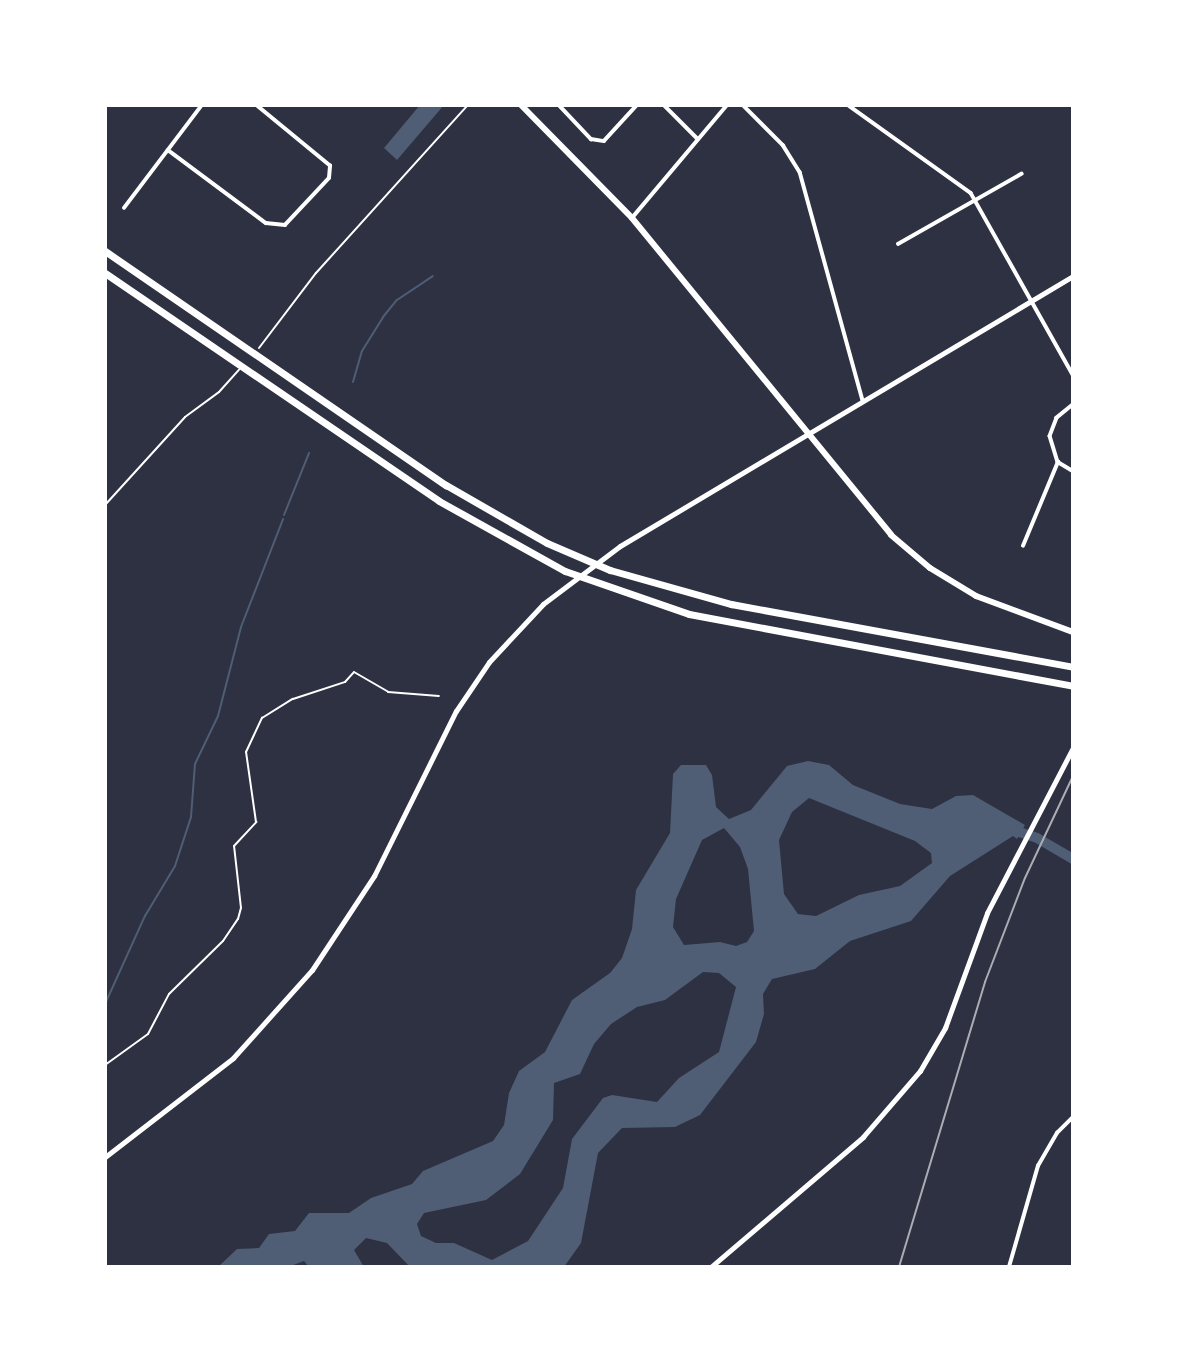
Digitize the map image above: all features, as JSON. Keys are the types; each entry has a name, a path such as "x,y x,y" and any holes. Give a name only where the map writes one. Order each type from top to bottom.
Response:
{"highway":[{"path":"105,251 446,485 547,542 610,570 731,604 1073,667"},
{"path":"105,273 439,501 565,571 689,614 1073,686"}],"main road":[{"path":"521,105 632,218 882,526 930,568 996,605 1073,632"},
{"path":"105,1157 193,1092 262,1029 321,959 383,860 461,703 503,645 552,596 620,546 1073,276"}],"street":[{"path":"124,208 202,105"},
{"path":"168,149 272,226 289,222 328,178 328,163 256,105"},
{"path":"559,105 591,139 604,141 637,105"},
{"path":"664,105 698,139"},
{"path":"632,218 727,105"},
{"path":"743,105 783,145 800,172 863,401"},
{"path":"848,105 965,187 976,200 1073,375"},
{"path":"898,244 1021,174"},
{"path":"1023,546 1046,483 1058,462 1051,430 1056,418 1073,405"},
{"path":"1058,462 1073,471"},
{"path":"711,1267 863,1137 920,1071 945,1028 979,930 1073,748"},
{"path":"1009,1267 1038,1165 1057,1133 1073,1117"}],"path":[{"path":"270,335 316,273 468,105"},
{"path":"105,505 185,417 219,392"},
{"path":"105,1065 148,1034 164,1000 223,940 240,914 234,846 256,822 246,761 262,718 293,699 345,682 354,672 388,692 439,696"}],"water":[{"path":"420,105 444,105 397,160 384,148"},
{"path":"808,761 829,765 853,785 900,804 932,809 956,796 973,795 1025,825 1017,839 1013,836 950,876 911,921 850,941 815,969 772,979 763,994 764,1014 756,1042 700,1115 675,1127 622,1128 598,1153 581,1243 564,1267 410,1267 387,1243 366,1238 354,1250 364,1267 309,1267 304,1261 288,1267 218,1267 237,1249 259,1248 269,1234 295,1231 309,1213 349,1213 371,1198 412,1184 423,1171 493,1141 504,1125 509,1093 519,1071 545,1052 572,1000 610,973 622,958 632,929 636,890 670,833 673,774 681,765 706,765 712,775 716,807 729,819 751,810 787,766","holes":["809,798 915,841 931,853 932,863 900,886 859,895 816,916 798,914 784,894 779,840 792,812","724,828 740,847 748,869 754,931 747,942 736,946 720,942 684,945 673,927 676,899 702,840","703,972 719,973 736,987 719,1052 679,1078 657,1102 612,1095 603,1098 572,1139 563,1188 528,1241 492,1260 454,1243 436,1243 421,1236 417,1224 424,1213 486,1200 520,1174 553,1120 554,1083 580,1074 594,1044 611,1024 637,1007 665,1000"]}],"waterway":[{"path":"353,382 362,351 383,317 397,300 433,276"},
{"path":"284,515 309,453"},
{"path":"105,1004 145,916 175,866 191,817 195,764 218,716 241,627 283,519"},
{"path":"1010,829 1037,838 1073,859"}],"railway":[{"path":"899,1267 985,982 1025,878 1073,776"}]}
